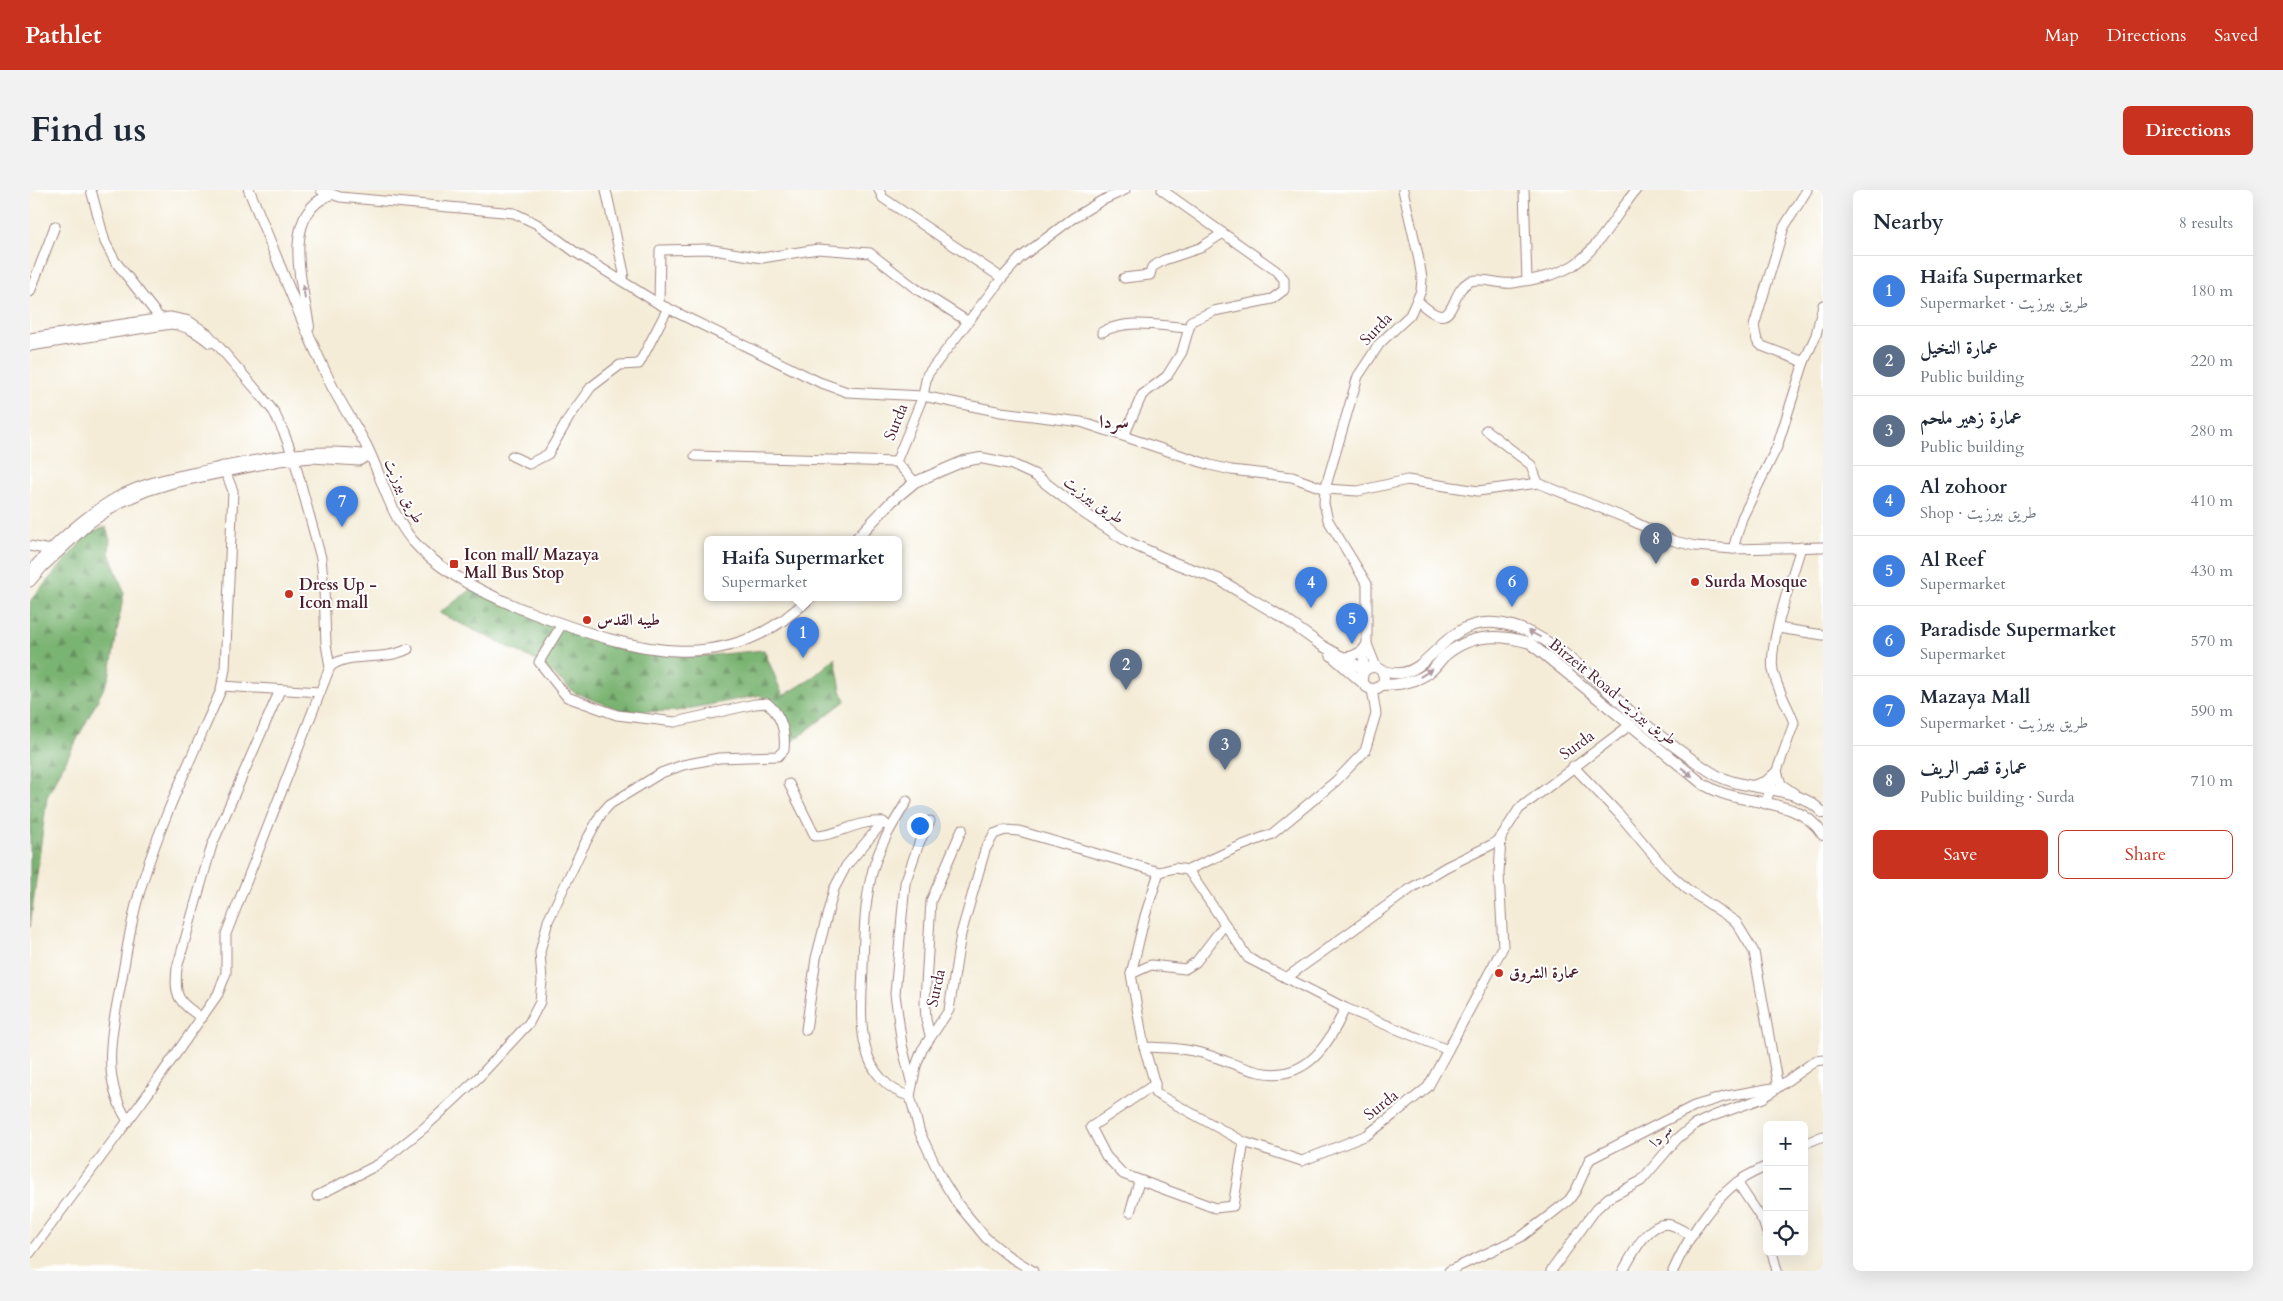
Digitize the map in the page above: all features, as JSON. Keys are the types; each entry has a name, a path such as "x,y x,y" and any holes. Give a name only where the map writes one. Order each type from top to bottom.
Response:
{"main road":[{"name":"طريق بيرزيت","path":"249,190 329,380 370,455 398,519 412,540 428,554 480,591 509,605 620,644 651,649 687,651 742,642 764,632 797,610 806,601"},
{"path":"311,341 300,261 299,238 305,214 325,192"},
{"name":"طريق بيرزيت","path":"859,536 892,500 915,482 964,461 981,458 1011,464 1035,475 1084,513 1128,542 1177,564 1218,579 1282,617 1321,645"},
{"name":"Birzeit Road طريق بيرزيت","path":"1365,670 1379,669 1401,673 1410,671 1448,638 1468,627 1494,622 1516,626 1538,635 1704,785 1724,794 1793,809 1808,818 1823,835"},
{"name":"Birzeit Road طريق بيرزيت","path":"1372,686 1405,684 1420,677 1430,672 1446,654 1465,642 1490,636 1510,637 1530,643 1634,722 1712,773 1744,786 1798,796 1810,802 1823,813"},
{"path":"1321,645 1365,670 1362,676 1372,686"},
{"path":"1321,645 1372,686"},
{"path":"1372,686 1384,676 1379,669"}],"street":[{"path":"91,190 106,242 115,261 159,317"},
{"path":"606,190 624,273 621,280"},
{"path":"879,190 883,198 1002,278"},
{"name":"Surda","path":"915,482 896,462 923,396 927,374 1002,278 1020,258 1073,218 1101,201 1126,190"},
{"path":"1124,436 1142,395 1167,376 1182,352 1191,321 1214,311 1272,299 1284,290 1284,279 1275,270 1162,190"},
{"name":"Surda","path":"1379,669 1365,648 1367,584 1328,520 1324,504 1325,489 1358,376 1380,343 1402,324 1418,301 1422,278 1403,190"},
{"path":"1524,190 1527,280"},
{"path":"1418,301 1428,311 1440,315 1446,314 1454,307 1460,289 1470,282 1483,280 1501,284 1556,273 1581,260 1636,190"},
{"path":"1804,362 1762,346 1757,341 1754,326 1784,227 1806,190"},
{"path":"325,192 452,209 514,213 537,224 575,252 664,306 828,386 846,392 923,396 1001,412 1081,422 1224,469 1292,477 1325,489 1358,491 1407,480 1478,491 1538,483 1628,519 1674,541 1695,546 1733,549 1823,547"},
{"path":"30,292 56,226"},
{"path":"1124,278 1150,275 1152,267 1164,260 1200,248 1222,233"},
{"path":"512,456 530,464 548,454 570,416 591,387 620,365 639,364 664,306 660,250 708,248 762,258 818,249 870,253 914,288 968,321"},
{"path":"1733,549 1742,518 1766,474 1777,446 1804,362 1816,334 1823,305"},
{"path":"30,338 159,317 180,318 199,326 245,375 274,412 293,456 321,558 326,644 330,667 226,934 226,973 222,984 202,1018 30,1253"},
{"path":"1102,332 1109,328 1133,323 1189,328"},
{"path":"30,346 171,324 196,332 224,352"},
{"path":"1486,430 1531,465 1538,483"},
{"path":"30,582 90,522 120,503 147,491 225,470 293,456 355,452 370,455"},
{"path":"695,456 896,462"},
{"path":"30,571 86,517 131,490 171,477 225,470"},
{"path":"128,1121 114,1094 109,1061 115,1015 137,902 153,851 222,686 225,669 233,491 225,470"},
{"path":"30,546 50,550"},
{"path":"1765,804 1794,723 1772,669 1778,628 1800,547"},
{"path":"317,1196 379,1164 424,1128 479,1077 530,1023 540,1002 542,981 540,952 548,921 583,847 610,804 661,773 683,765 719,758 778,756 784,750 785,738 782,724 776,711 766,703 675,722 617,715 567,697 539,662 562,624"},
{"path":"1778,628 1823,635"},
{"path":"1344,657 1352,656 1365,648"},
{"path":"1365,648 1365,670"},
{"path":"330,667 341,659 378,658 399,654 408,649"},
{"path":"222,686 320,692"},
{"name":"Surda","path":"1033,1271 1007,1255 986,1238 957,1203 942,1179 920,1133 910,1096 916,1066 930,1035 949,1010 960,934 985,850 994,834 1005,830 1019,831 1159,872 1175,868 1188,870 1272,834 1336,781 1365,751 1376,714 1372,686"},
{"path":"202,1018 183,1005 177,997 175,988 177,968 212,845 280,690"},
{"name":"Surda","path":"1159,872 1145,916 1131,974 1144,1047 1156,1093 1244,1142 1302,1161 1367,1135 1428,1087 1503,947 1499,874 1501,837 1519,809 1573,766 1634,722"},
{"path":"1448,1271 1521,1237 1569,1200 1576,1190 1590,1159 1694,1106 1727,1096 1778,1087 1754,952 1744,932 1736,922 1687,889 1666,870 1614,808 1573,766"},
{"path":"1744,786 1758,785 1777,771"},
{"path":"1777,771 1781,784 1798,796"},
{"path":"789,784 815,836 825,836 872,821 886,825"},
{"path":"806,1030 816,958 834,889 846,866 886,825 906,801"},
{"path":"912,1083 902,1045 895,994 904,884 919,843 930,822"},
{"path":"886,825 869,885 866,904 861,1015 866,1049 873,1066 882,1080 899,1094 910,1096"},
{"path":"930,1035 926,1020 925,1001 932,900 962,829"},
{"path":"1286,978 1413,887 1446,867 1493,844 1501,837"},
{"path":"1188,870 1248,958 1345,1008 1448,1050"},
{"path":"1131,974 1151,964 1185,969 1196,962 1225,924"},
{"path":"1144,1047 1180,1048 1262,1072 1296,1071 1309,1062 1332,1037 1345,1008"},
{"name":"سردا","path":"1551,1271 1596,1209 1608,1198 1641,1181 1682,1134 1712,1116 1763,1098 1815,1061 1823,1060"},
{"path":"1155,1084 1091,1127 1106,1156 1123,1174 1139,1182 1216,1208 1233,1206 1244,1142"},
{"path":"1808,1142 1823,1136"},
{"path":"1673,1271 1692,1236 1723,1195 1737,1182 1763,1168"},
{"path":"1130,1212 1139,1182"},
{"path":"1737,1182 1763,1221"},
{"path":"1623,1271 1640,1243 1656,1227 1664,1224 1672,1226 1692,1236"},
{"path":"1773,1256 1777,1271"}],"green space":[{"path":"106,527 110,540 109,553 124,592 109,678 47,797 30,927 30,601 88,534"},
{"path":"475,587 630,652 692,657 764,650 783,696 811,679 835,658 845,701 792,742 761,695 676,711 626,712 575,693 539,662 439,613"}],"place":[{"name":"Mazaya Mall","path":"342,527"},
{"name":"Icon mall/ Mazaya Mall Bus Stop","path":"454,564"},
{"name":"عمارة قصر الريف","path":"1656,564"},
{"name":"Surda Mosque","path":"1695,582"},
{"name":"Dress Up - Icon mall","path":"289,594"},
{"name":"Paradisde Supermarket","path":"1512,607"},
{"name":"Al zohoor","path":"1311,608"},
{"name":"طيبه القدس","path":"587,620"},
{"name":"Al Reef","path":"1352,644"},
{"name":"Haifa Supermarket","path":"803,658"},
{"name":"عمارة النخيل","path":"1126,690"},
{"name":"عمارة زهير ملحم","path":"1225,770"},
{"name":"عمارة الشروق","path":"1499,973"}],"district":[{"name":"سردا","path":"1114,422"}]}
